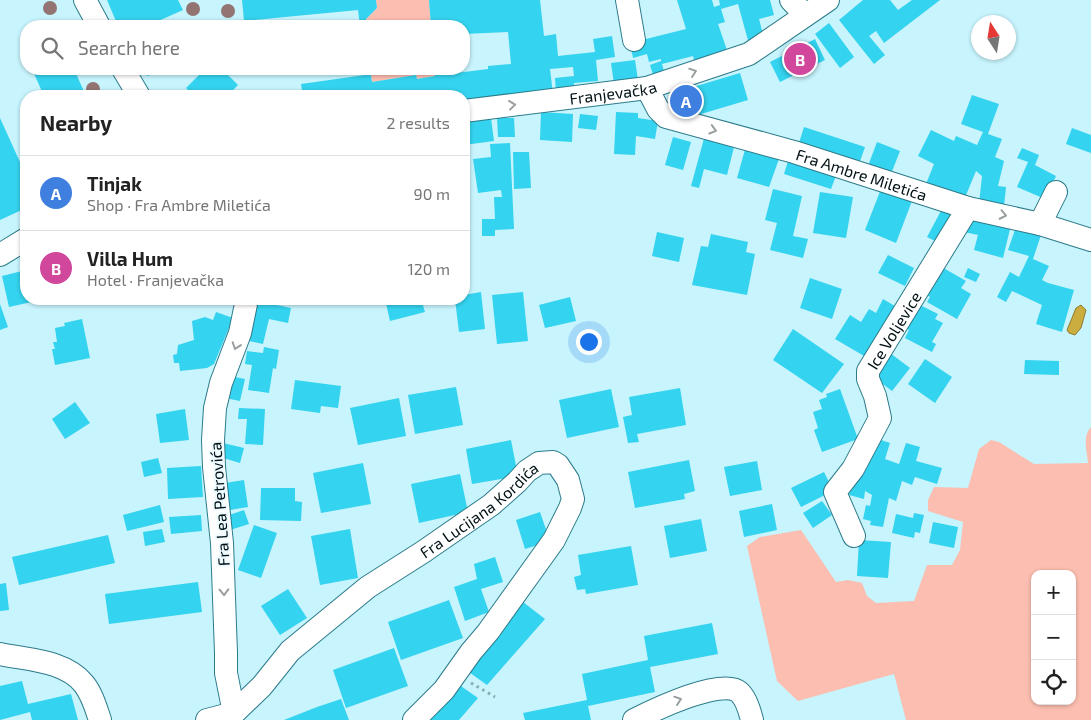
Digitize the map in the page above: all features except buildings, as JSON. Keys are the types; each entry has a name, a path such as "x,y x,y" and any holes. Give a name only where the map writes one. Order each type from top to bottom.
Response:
{"street":[{"path":"85,0 96,20"},
{"path":"627,0 634,40"},
{"name":"Franjevačka","path":"470,110 647,88 749,54 798,8 828,0"},
{"path":"127,75 135,90"},
{"name":"Fra Ambre Miletića","path":"647,88 658,109 666,117 794,152 968,208 1040,224 1091,240"},
{"path":"1040,224 1056,192"},
{"name":"Ice Voljevice","path":"854,536 835,492 853,469 880,418 875,396 868,379 868,371 968,208"},
{"path":"0,254 20,243"},
{"name":"Fra Lea Petrovića","path":"234,713 226,673 222,543 214,467 214,440 215,408 240,333 246,305"},
{"name":"Fra Lucijana Kordića","path":"234,713 262,686 290,651 368,587 491,505 527,471 539,463 553,462 558,465 568,480 572,499 570,508 554,540 444,690 414,720"},
{"path":"0,654 49,663 74,675 84,684 94,702 100,720"},
{"path":"634,720 665,705 699,693 720,689 740,692 752,720"},
{"path":"735,720 740,692"},
{"path":"207,720 234,713"}],"shaded area":[{"path":"376,0 429,0 431,20 366,20 377,8"},
{"path":"371,75 416,75 372,82"},
{"path":"416,75 435,75 435,76 417,79"},
{"path":"1081,305 1086,310 1081,328 1075,335 1067,330 1076,308"},
{"path":"1091,427 1091,720 906,720 894,674 798,701 777,681 747,546 760,537 801,530 836,582 848,580 862,583 867,596 876,603 914,601 927,565 952,565 960,550 963,522 928,511 928,500 934,487 968,488 979,449 991,440 999,442 1034,464 1088,463 1087,435"}],"place":[{"name":"Villa Hum","path":"800,59"},
{"name":"Tinjak","path":"686,101"}]}
